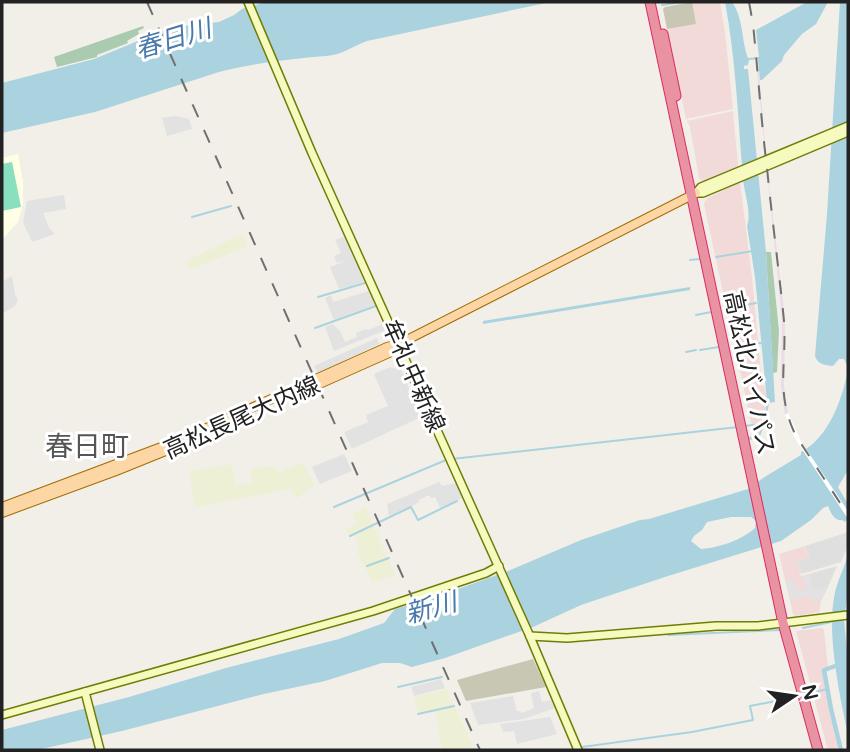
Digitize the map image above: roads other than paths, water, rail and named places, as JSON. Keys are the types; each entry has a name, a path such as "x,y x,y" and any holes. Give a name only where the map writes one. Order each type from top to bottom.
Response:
{"highway":[{"name":"高松北バイパス","path":"650,2 660,37 786,622 818,750"},
{"name":"高松北バイパス","path":"656,2 660,37"},
{"name":"高松北バイパス","path":"786,622 824,750"}],"main road":[{"name":"高松長尾大内線","path":"2,507 180,440 399,344 694,194"},
{"name":"高松長尾大内線","path":"2,513 182,446 389,353 399,344"}],"street":[{"name":"牟礼中新線","path":"248,2 312,153 529,634 578,750"},
{"path":"798,150 848,125"},
{"path":"694,194 701,187 848,132"},
{"path":"2,715 381,609 500,569"},
{"path":"529,634 567,638 716,626 758,626 848,615"},
{"path":"85,693 99,749"}],"water":[{"name":"春日川","path":"266,2 551,2 367,41 332,55 219,72 95,112 2,133 2,83 94,59 172,27 219,22 242,9"},
{"path":"725,2 732,2 736,9 748,58 759,57 756,30 807,2 828,2 816,24 802,34 782,61 762,80 758,59 749,60 748,65 744,66 744,69 748,69 766,252 775,402 769,403 766,422 759,438 740,442 739,439 758,435 764,421 767,402"},
{"path":"840,2 848,2 848,368 844,359 839,359 833,366 820,363 815,356"},
{"path":"690,287 690,290 483,324 483,321"},
{"name":"新川","path":"848,370 848,470 838,487 848,504 848,519 845,522 835,518 828,506 781,541 581,605 533,627 412,667 400,663 382,663 325,681 122,731 37,750 2,750 2,730 339,639 384,623 395,609 508,571 581,540 748,489 801,455 801,452 819,437 833,417","holes":["731,517 751,517 756,521 755,528 730,543 701,549 691,541 707,522"]},
{"path":"848,556 848,592 844,620 848,661 848,735 835,666 832,613 838,582"}],"waterway":[{"path":"662,5 683,2"},
{"path":"192,217 231,206"},
{"path":"716,257 753,251"},
{"path":"690,260 700,259"},
{"path":"318,297 365,283"},
{"path":"726,309 756,303"},
{"path":"315,328 376,306"},
{"path":"696,315 711,312"},
{"path":"734,345 761,343"},
{"path":"700,350 719,347"},
{"path":"686,352 696,350"},
{"path":"744,426 762,424"},
{"path":"452,459 738,427"},
{"path":"334,507 446,460"},
{"path":"350,536 411,507 418,520 457,501"},
{"path":"367,566 389,558"},
{"path":"803,628 831,622"},
{"path":"668,635 780,630"},
{"path":"841,664 824,670 841,750"},
{"path":"398,687 442,677"},
{"path":"814,692 828,689"},
{"path":"582,747 692,732 753,720 750,706 796,695"},
{"path":"418,714 454,706"}],"railway":[{"path":"147,2 480,750"},
{"path":"749,2 784,321 783,379 786,406 796,436 848,515"}],"district":[{"name":"春日町","path":"87,447"}]}
